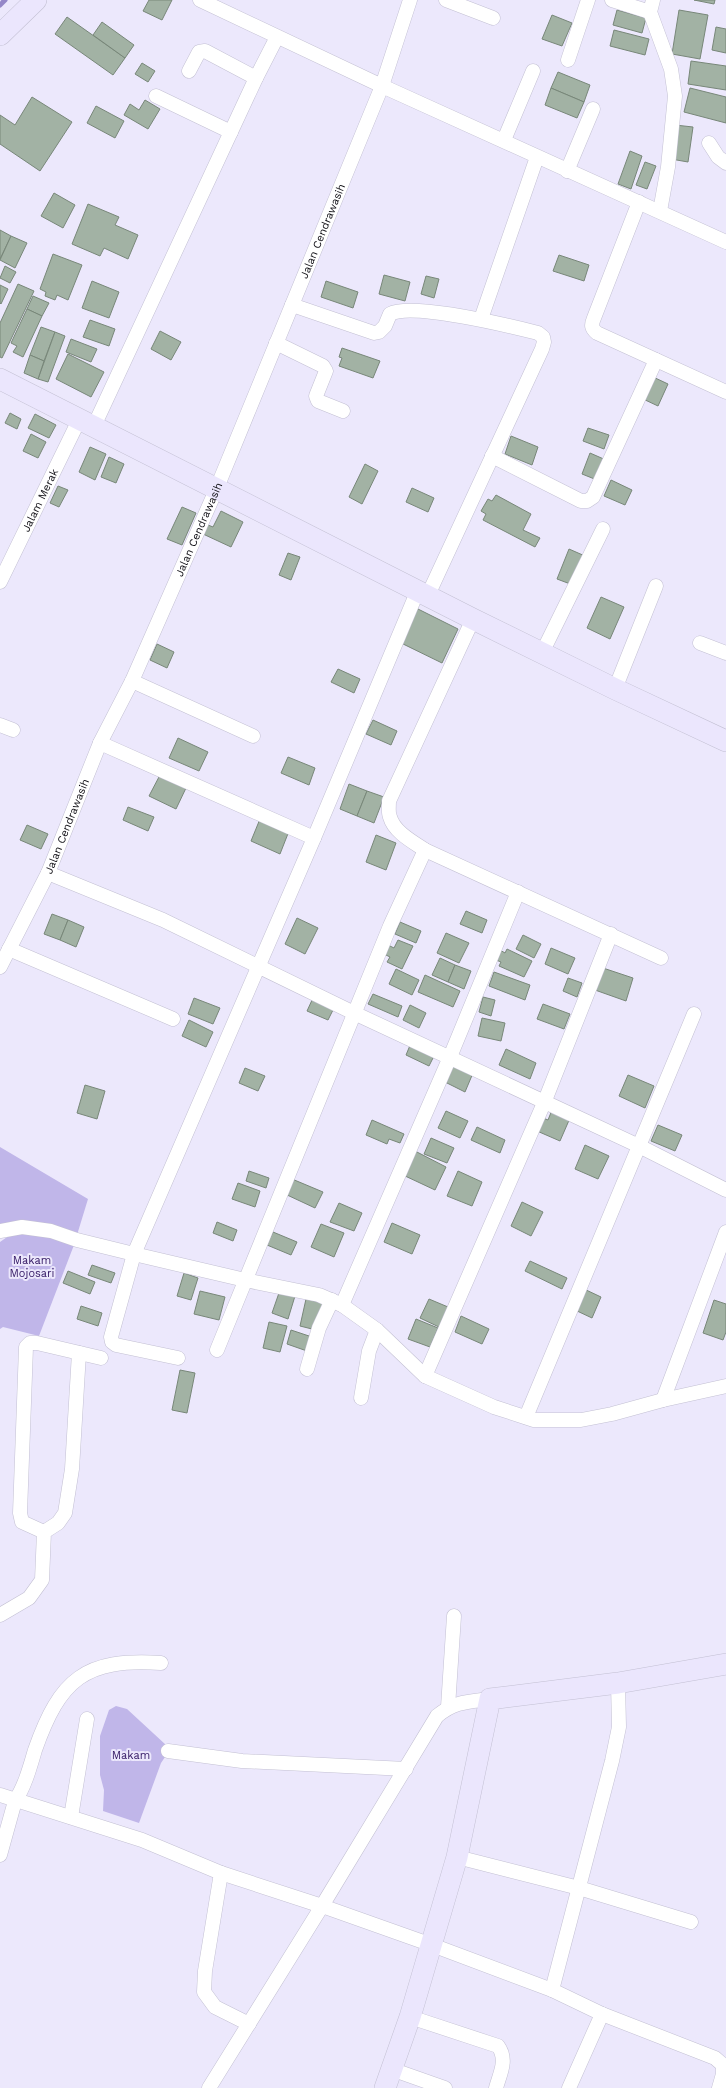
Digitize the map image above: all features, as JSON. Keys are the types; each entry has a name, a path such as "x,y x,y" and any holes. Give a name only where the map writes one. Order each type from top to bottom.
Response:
{"main road":[{"path":"0,35 36,0"},
{"path":"0,379 87,422 216,490 423,592 473,619 615,689 726,741"},
{"path":"388,2079 410,2017 457,1857 490,1699 618,1683 726,1664"}],"street":[{"path":"200,0 223,5 277,37 382,86 504,140 567,171 660,211 726,242"},
{"name":"Jalan Cendrawasih","path":"0,967 48,872 100,744 132,680 216,490 382,86 410,0"},
{"path":"446,0 493,18"},
{"path":"568,60 588,0"},
{"path":"612,0 652,6 671,69 675,96 668,167 660,211"},
{"name":"Jalam Merak","path":"0,582 87,422 277,37"},
{"path":"189,71 199,52 204,51 256,78"},
{"path":"504,140 533,71"},
{"path":"156,96 231,132"},
{"path":"567,171 593,110"},
{"path":"709,143 718,157 726,162"},
{"path":"481,319 537,157"},
{"path":"639,202 592,324 593,329 597,333 726,392"},
{"path":"178,1358 116,1345 112,1342 111,1337 134,1254 258,964 423,592 492,456 544,342 543,337 538,333 481,319 403,310 390,314 385,326 379,332 374,333 292,305"},
{"path":"276,343 323,366 326,371 316,396 318,401 343,411"},
{"path":"492,456 581,501 587,501 594,497 656,360"},
{"path":"542,653 603,529"},
{"path":"615,689 656,586"},
{"path":"473,619 389,801 390,817 398,830 408,840 425,850 661,958"},
{"path":"700,643 726,653"},
{"path":"132,680 254,736"},
{"path":"0,725 13,730"},
{"path":"100,744 314,838"},
{"path":"217,1350 390,926 425,850"},
{"path":"48,872 164,920 258,964 354,1013 450,1057 544,1103 639,1146 726,1190"},
{"path":"307,1369 319,1328 337,1303 450,1057 518,892"},
{"path":"425,1376 544,1103 611,934"},
{"path":"9,949 173,1019"},
{"path":"526,1417 694,1014"},
{"path":"0,1231 22,1228 51,1231 77,1240 134,1254 245,1280 294,1289 337,1303 377,1330 425,1376 494,1408 534,1420 581,1420 612,1414 663,1400 726,1386"},
{"path":"663,1400 726,1232"},
{"path":"361,1398 369,1351 377,1330"},
{"path":"44,1532 22,1522 20,1513 26,1347 30,1344 37,1344 101,1358"},
{"path":"44,1532 58,1523 65,1513 72,1469 80,1353"},
{"path":"0,1614 30,1598 42,1580 44,1532"},
{"path":"448,1707 454,1616"},
{"path":"0,1855 3,1834 15,1801 20,1793 50,1714 66,1689 89,1670 113,1663 135,1661 161,1662"},
{"path":"552,1990 619,1727 618,1683"},
{"path":"209,2088 406,1769 437,1716 448,1707 460,1702 490,1699"},
{"path":"71,1817 87,1719"},
{"path":"168,1750 242,1760 406,1769"},
{"path":"0,1795 142,1840 221,1873 432,1944 552,1990 602,2014 715,2058 723,2065 723,2074 719,2088"},
{"path":"457,1857 579,1888 691,1922"},
{"path":"221,1873 204,1992 215,2007 249,2024"},
{"path":"569,2088 602,2014"},
{"path":"410,2017 498,2046 502,2052 504,2062 496,2088"},
{"path":"388,2079 445,2088"}],"green space":[{"name":"Makam Mojosari","path":"0,1147 88,1199 77,1235 49,1225 30,1222 20,1222 0,1227"},
{"name":"Makam Mojosari","path":"24,1233 48,1237 74,1245 39,1336 3,1327 0,1329 0,1242 10,1235"},
{"name":"Makam","path":"116,1706 127,1709 166,1745 167,1754 161,1763 139,1823 103,1811 104,1790 100,1775 100,1736 109,1710"}],"building":[{"path":"149,0 172,0 162,20 143,11"},
{"path":"694,0 715,0 714,4"},
{"path":"617,10 646,18 642,33 613,25"},
{"path":"679,10 708,15 700,59 672,54"},
{"path":"552,15 572,23 562,46 542,39"},
{"path":"67,17 125,58 113,75 55,34"},
{"path":"102,22 134,45 125,58 93,35"},
{"path":"716,27 726,29 726,53 712,50"},
{"path":"614,30 649,39 645,55 610,46"},
{"path":"691,61 726,66 726,90 688,84"},
{"path":"142,63 155,71 148,82 135,74"},
{"path":"558,72 590,85 584,102 551,88"},
{"path":"551,88 584,102 577,118 545,105"},
{"path":"690,88 726,97 726,123 684,112"},
{"path":"32,97 72,122 40,171 0,144 0,115 15,125"},
{"path":"145,100 160,109 148,129 124,115 130,104 139,110"},
{"path":"96,106 124,121 115,138 87,123"},
{"path":"675,125 693,127 688,162 671,159"},
{"path":"630,151 642,156 631,189 618,184"},
{"path":"645,162 656,166 647,189 636,185"},
{"path":"54,193 75,205 63,228 41,216"},
{"path":"88,204 119,217 115,225 138,235 128,259 104,248 100,256 72,244"},
{"path":"0,230 11,236 0,259"},
{"path":"11,236 27,243 15,268 0,260"},
{"path":"53,254 82,265 68,300 57,295 55,300 45,296 46,292 40,289"},
{"path":"559,255 589,265 584,281 553,271"},
{"path":"5,266 16,272 10,283 0,278"},
{"path":"384,275 410,282 405,301 379,294"},
{"path":"426,276 439,279 434,298 421,294"},
{"path":"92,281 119,292 109,318 82,308"},
{"path":"326,281 358,292 353,308 321,297"},
{"path":"18,284 34,291 2,358 0,357 0,323"},
{"path":"0,285 8,289 1,304 0,303"},
{"path":"33,296 49,303 42,316 27,309"},
{"path":"27,309 42,316 23,357 13,352 17,346 11,343"},
{"path":"90,320 115,329 109,346 83,337"},
{"path":"41,327 55,332 44,361 30,355"},
{"path":"160,331 181,342 171,360 151,349"},
{"path":"55,332 65,336 48,382 38,379"},
{"path":"71,339 97,349 91,362 66,352"},
{"path":"342,348 380,361 373,378 339,366 342,358 339,357"},
{"path":"68,354 104,372 91,397 56,379"},
{"path":"30,355 44,361 38,379 24,373"},
{"path":"651,376 668,384 658,406 641,398"},
{"path":"10,413 21,419 17,429 5,423"},
{"path":"35,414 56,425 49,438 28,428"},
{"path":"588,428 609,435 604,449 583,441"},
{"path":"31,434 46,442 38,458 23,451"},
{"path":"511,436 538,447 532,465 505,454"},
{"path":"90,447 106,454 95,480 79,472"},
{"path":"590,453 606,460 597,480 582,474"},
{"path":"109,457 124,464 116,483 101,477"},
{"path":"365,464 378,471 362,504 349,497"},
{"path":"611,480 632,490 625,505 604,496"},
{"path":"58,486 68,490 59,507 50,503"},
{"path":"412,488 434,498 428,512 406,502"},
{"path":"496,495 531,514 523,530 540,538 535,547 483,520 486,514 481,511 488,499 492,501"},
{"path":"182,507 196,513 182,545 167,539"},
{"path":"221,511 243,522 231,547 203,534 208,525 213,527"},
{"path":"569,549 585,556 573,585 557,579"},
{"path":"288,553 300,557 291,580 279,575"},
{"path":"601,597 624,607 610,639 587,628"},
{"path":"416,608 458,629 442,663 399,642"},
{"path":"157,644 174,652 167,668 150,660"},
{"path":"338,669 360,679 354,693 331,682"},
{"path":"373,720 397,731 391,745 366,734"},
{"path":"178,738 208,752 199,771 169,758"},
{"path":"288,757 315,768 309,785 281,773"},
{"path":"160,775 186,788 176,809 149,796"},
{"path":"349,784 367,791 357,816 340,809"},
{"path":"367,791 384,797 374,823 357,816"},
{"path":"128,807 154,817 148,831 123,820"},
{"path":"260,819 289,831 280,854 251,841"},
{"path":"27,825 48,834 41,849 20,840"},
{"path":"376,835 396,843 386,870 366,862"},
{"path":"466,911 487,920 482,933 460,924"},
{"path":"52,914 68,920 60,940 44,934"},
{"path":"297,918 318,928 305,954 285,944"},
{"path":"68,920 84,927 76,947 60,940"},
{"path":"400,922 421,931 416,943 395,934"},
{"path":"446,933 469,943 459,963 437,953"},
{"path":"523,935 541,944 534,958 516,949"},
{"path":"398,940 413,946 402,969 387,962 390,957 384,954 388,945 394,948"},
{"path":"551,948 575,958 568,974 545,964"},
{"path":"507,949 532,961 524,977 499,966 501,962 496,960 500,950 505,953"},
{"path":"440,958 455,965 448,982 432,975"},
{"path":"455,965 471,971 464,989 448,982"},
{"path":"603,968 633,978 626,1001 595,990"},
{"path":"396,969 419,980 412,995 389,984"},
{"path":"494,972 530,985 525,1000 489,986"},
{"path":"425,975 460,991 453,1007 418,992"},
{"path":"568,978 582,983 577,997 563,991"},
{"path":"373,994 402,1006 398,1017 368,1004"},
{"path":"483,997 495,1000 491,1016 479,1012"},
{"path":"194,998 220,1008 213,1024 188,1014"},
{"path":"313,998 334,1008 328,1020 307,1011"},
{"path":"543,1004 570,1014 564,1029 537,1019"},
{"path":"410,1005 426,1013 419,1028 403,1020"},
{"path":"482,1018 505,1023 501,1041 478,1036"},
{"path":"189,1020 213,1032 206,1047 182,1036"},
{"path":"411,1043 435,1054 429,1066 406,1055"},
{"path":"506,1049 536,1063 530,1079 499,1065"},
{"path":"451,1063 473,1073 465,1092 443,1081"},
{"path":"245,1068 265,1076 258,1091 239,1083"},
{"path":"628,1075 654,1086 645,1108 619,1096"},
{"path":"85,1085 105,1091 97,1119 77,1113"},
{"path":"552,1110 570,1118 560,1141 537,1131 543,1118 548,1120"},
{"path":"446,1111 468,1121 460,1138 438,1128"},
{"path":"372,1120 404,1134 400,1143 389,1139 387,1144 366,1135"},
{"path":"658,1125 682,1135 675,1151 651,1141"},
{"path":"477,1127 505,1140 500,1153 471,1140"},
{"path":"431,1138 454,1148 447,1163 424,1154"},
{"path":"585,1145 609,1156 598,1179 575,1169"},
{"path":"415,1151 446,1167 435,1190 403,1175"},
{"path":"249,1171 269,1178 266,1188 246,1181"},
{"path":"458,1171 482,1182 472,1206 447,1196"},
{"path":"292,1179 323,1192 315,1208 285,1194"},
{"path":"238,1183 260,1191 255,1207 232,1199"},
{"path":"522,1202 543,1212 531,1236 511,1226"},
{"path":"339,1203 362,1213 354,1231 330,1222"},
{"path":"217,1222 237,1230 233,1241 213,1233"},
{"path":"392,1223 420,1235 412,1254 384,1242"},
{"path":"321,1224 344,1233 334,1257 311,1247"},
{"path":"273,1232 297,1242 291,1255 267,1245"},
{"path":"530,1261 567,1278 562,1289 525,1271"},
{"path":"92,1265 115,1273 111,1283 88,1275"},
{"path":"68,1271 95,1282 90,1294 63,1283"},
{"path":"184,1273 198,1278 191,1300 177,1296"},
{"path":"584,1289 601,1297 592,1318 575,1310"},
{"path":"280,1290 295,1296 288,1319 272,1313"},
{"path":"200,1291 225,1297 219,1320 194,1314"},
{"path":"306,1299 323,1303 316,1330 300,1326"},
{"path":"429,1299 448,1307 439,1327 420,1318"},
{"path":"714,1300 726,1304 726,1332 723,1340 703,1333"},
{"path":"81,1306 102,1313 98,1326 77,1319"},
{"path":"461,1316 489,1329 482,1344 455,1332"},
{"path":"416,1319 438,1328 430,1347 408,1339"},
{"path":"269,1322 287,1326 280,1352 263,1348"},
{"path":"291,1330 312,1337 307,1351 287,1344"},
{"path":"180,1370 195,1373 187,1413 172,1410"}],"waterway":[{"path":"0,5 5,0"}]}
